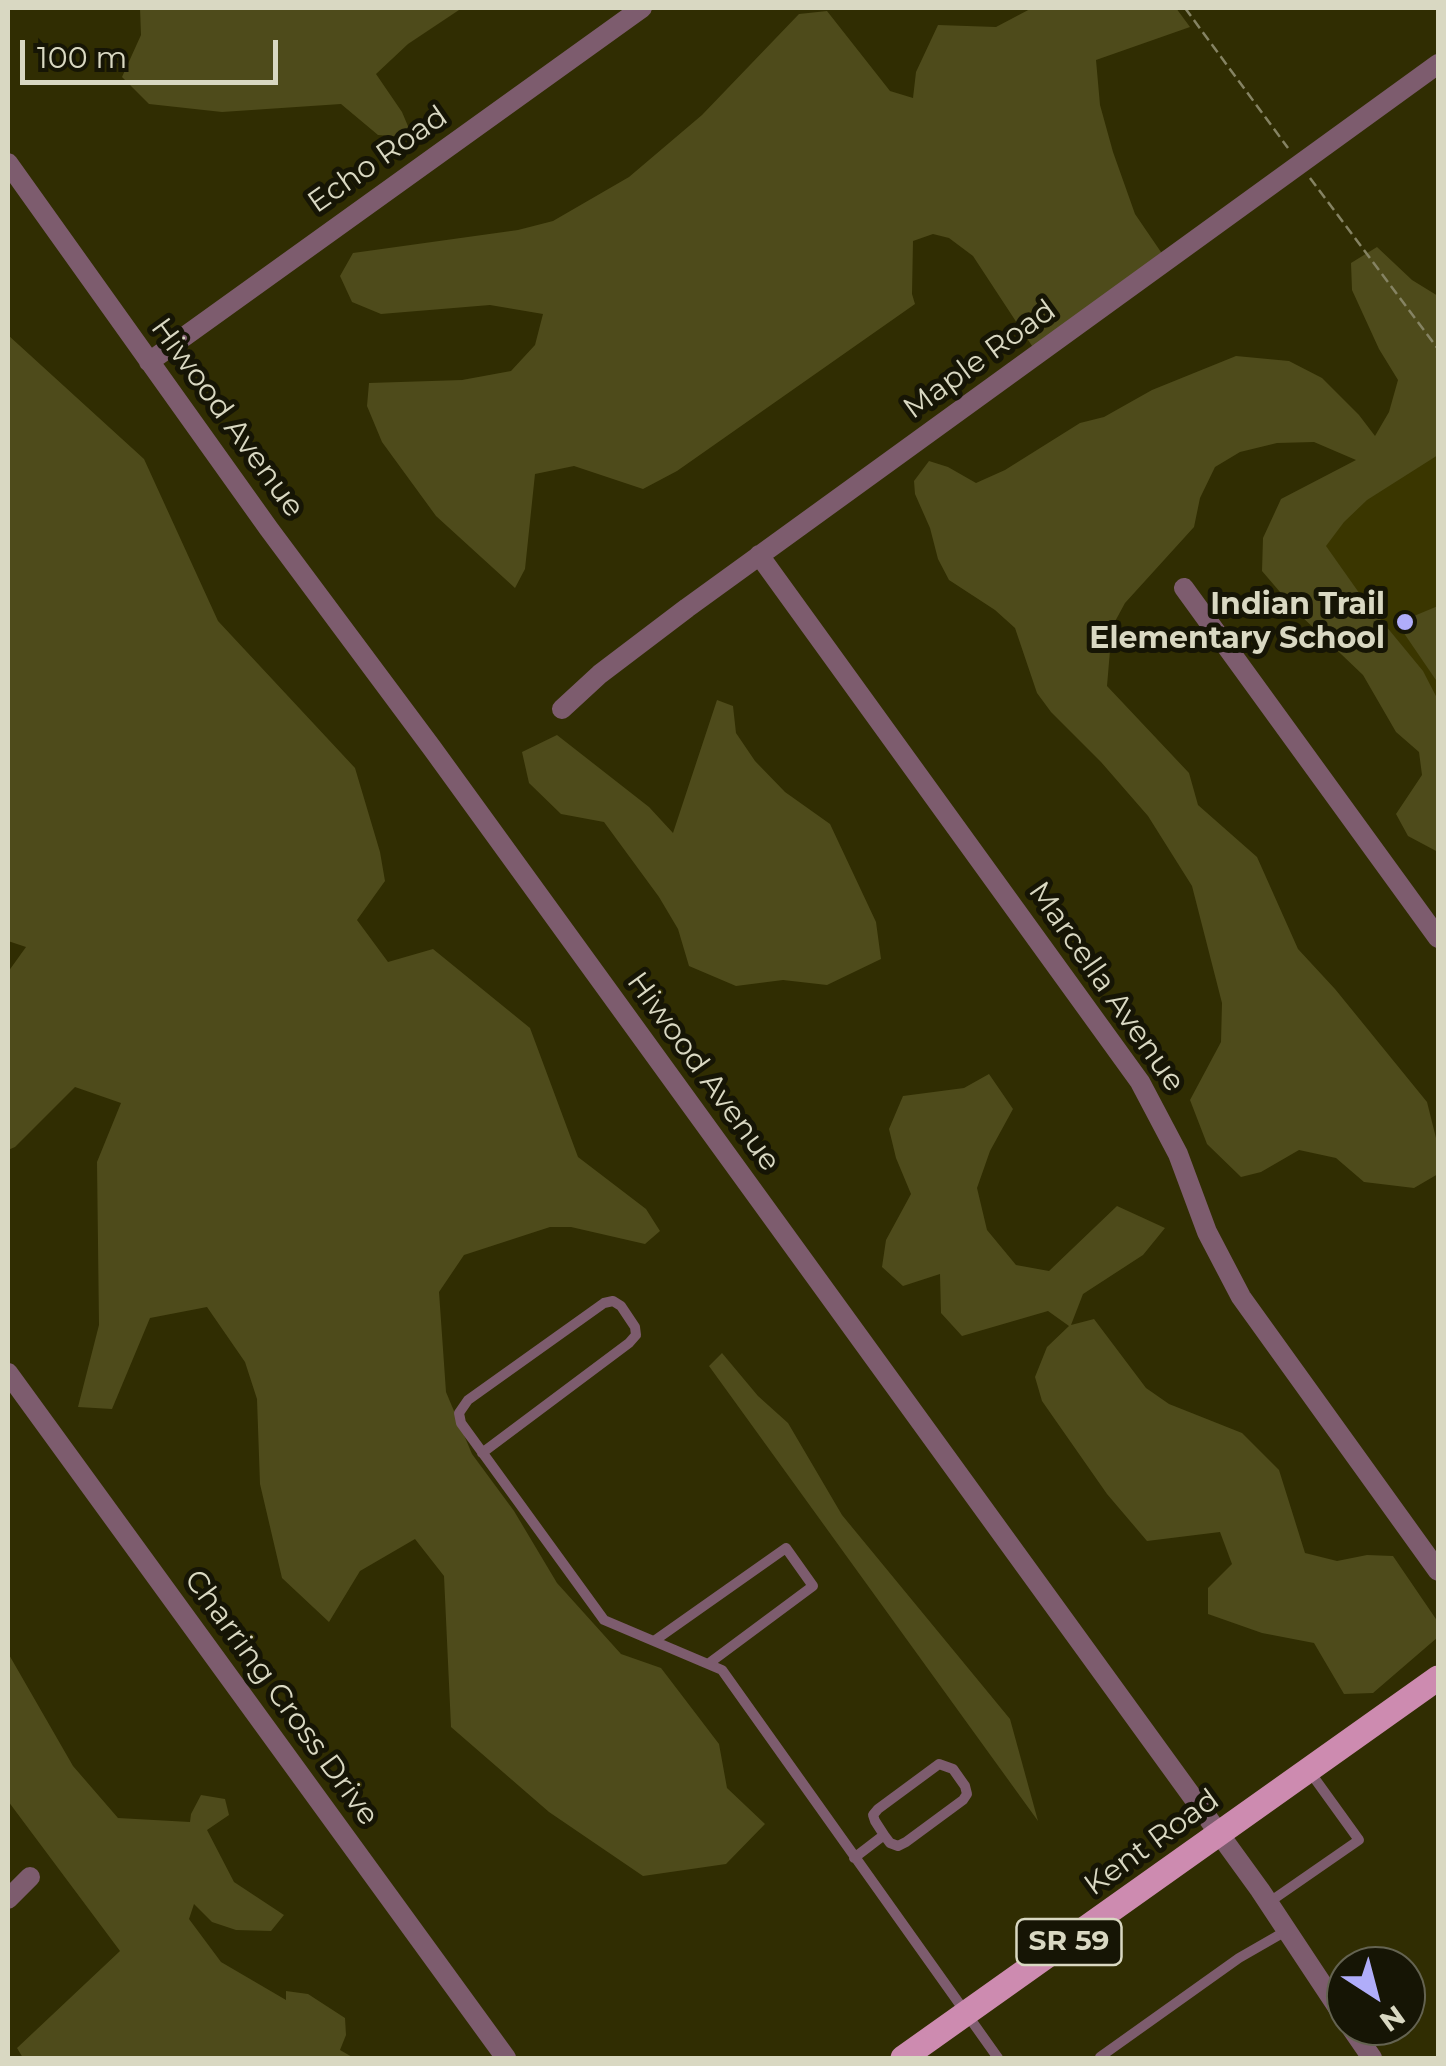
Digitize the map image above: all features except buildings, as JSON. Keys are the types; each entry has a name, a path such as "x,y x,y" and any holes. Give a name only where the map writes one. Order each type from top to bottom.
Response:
{"main road":[{"name":"Kent Road","path":"902,2058 968,2015 1438,1678"}],"street":[{"name":"Echo Road","path":"149,362 642,8"},
{"name":"Maple Road","path":"562,710 600,674 759,555 1438,64"},
{"name":"Hiwood Avenue","path":"8,164 1220,1834 1326,1990"},
{"name":"Marcella Avenue","path":"759,555 1140,1082 1178,1154 1207,1232 1241,1297 1438,1571"},
{"path":"1184,588 1438,938"},
{"name":"Charring Cross Drive","path":"8,1373 506,2058"},
{"path":"8,1899 30,1877"}],"lane":[{"path":"482,1453 629,1343 636,1335 635,1326 620,1306 613,1301 604,1303 468,1400 459,1413 460,1424 604,1620 722,1670 998,2058"},
{"path":"654,1641 786,1548 813,1586 708,1664"},
{"path":"940,1764 953,1769 966,1786 963,1800 906,1842 890,1844 884,1835 873,1815 940,1764"},
{"path":"1268,1902 1359,1840 1309,1770"},
{"path":"854,1858 884,1835"},
{"path":"1100,2057 1239,1958 1287,1931"}],"shaded area":[{"path":"140,8 462,8 408,44 376,74 402,112 413,138 378,135 341,104 222,112 149,104 122,77 141,35"},
{"path":"1032,8 1176,8 1190,27 1096,60 1100,105 1113,152 1135,214 1163,255 1034,349 973,256 949,238 933,234 913,241 915,304 677,471 643,489 574,466 535,474 525,569 515,588 436,516 382,442 367,406 369,383 462,380 511,371 535,345 543,314 490,305 381,314 352,302 340,276 353,253 518,230 553,221 629,177 702,115 799,14 827,11 890,91 913,98 916,72 938,25 996,27"},
{"path":"1377,247 1412,280 1438,296 1438,455 1367,500 1326,546 1423,671 1438,700 1438,852 1408,836 1396,814 1422,775 1419,752 1396,732 1363,675 1298,613 1262,571 1263,538 1281,499 1356,460 1314,442 1277,443 1240,452 1215,467 1200,498 1194,527 1125,603 1112,627 1107,686 1189,773 1198,805 1257,857 1298,949 1427,1102 1438,1146 1438,1174 1414,1188 1364,1182 1336,1158 1299,1150 1261,1172 1241,1177 1207,1144 1190,1100 1221,1042 1222,1003 1192,886 1148,816 1037,693 1015,628 949,580 915,494 914,481 929,461 976,483 1005,470 1080,423 1104,417 1152,390 1236,356 1289,361 1322,378 1375,436 1389,412 1398,380 1352,290 1351,263"},
{"path":"8,335 144,459 218,621 355,768 385,881 357,920 388,962 433,949 530,1028 578,1157 646,1209 660,1231 645,1244 571,1227 550,1227 464,1255 439,1292 446,1392 472,1454 514,1511 557,1583 621,1654 661,1668 719,1744 727,1788 765,1824 726,1864 643,1876 549,1812 451,1727 444,1576 415,1539 360,1571 329,1622 282,1578 260,1484 257,1399 245,1362 207,1307 150,1318 112,1409 78,1407 99,1325 97,1162 121,1103 75,1087 8,1150 8,972 26,947 8,941"},
{"name":"Indian Trail Elementary School","path":"1438,433 1438,715 1305,529"},
{"path":"1438,606 1438,683 1397,623"},
{"path":"717,700 733,706 736,733 755,761 785,792 830,824 876,922 881,959 827,985 783,980 736,986 689,966 678,929 604,822 561,814 529,783 522,752 557,735 649,807 673,833"},
{"path":"989,1074 1013,1109 990,1151 977,1188 987,1230 1016,1265 1049,1271 1117,1206 1165,1228 1143,1255 1083,1294 1071,1325 1094,1319 1146,1388 1169,1404 1242,1433 1279,1470 1305,1553 1337,1561 1367,1555 1393,1556 1438,1622 1438,1637 1373,1693 1344,1694 1314,1643 1262,1633 1208,1614 1208,1588 1232,1564 1220,1532 1147,1541 1107,1494 1042,1401 1035,1377 1047,1347 1069,1326 1048,1311 962,1336 941,1313 940,1274 903,1286 882,1267 886,1240 911,1194 889,1129 903,1096 964,1088"},
{"path":"722,1353 758,1396 788,1423 842,1515 1010,1719 1038,1821 709,1366"},
{"path":"8,1653 73,1766 118,1818 190,1822 201,1795 225,1799 229,1815 207,1830 234,1882 284,1915 271,1931 236,1930 212,1922 194,1904 189,1919 221,1962 286,2000 286,1991 308,1994 345,2018 346,2035 340,2050 354,2058 23,2058 17,2048 120,1951 8,1801"}],"place":[{"name":"Indian Trail Elementary School","path":"1405,622"}]}
